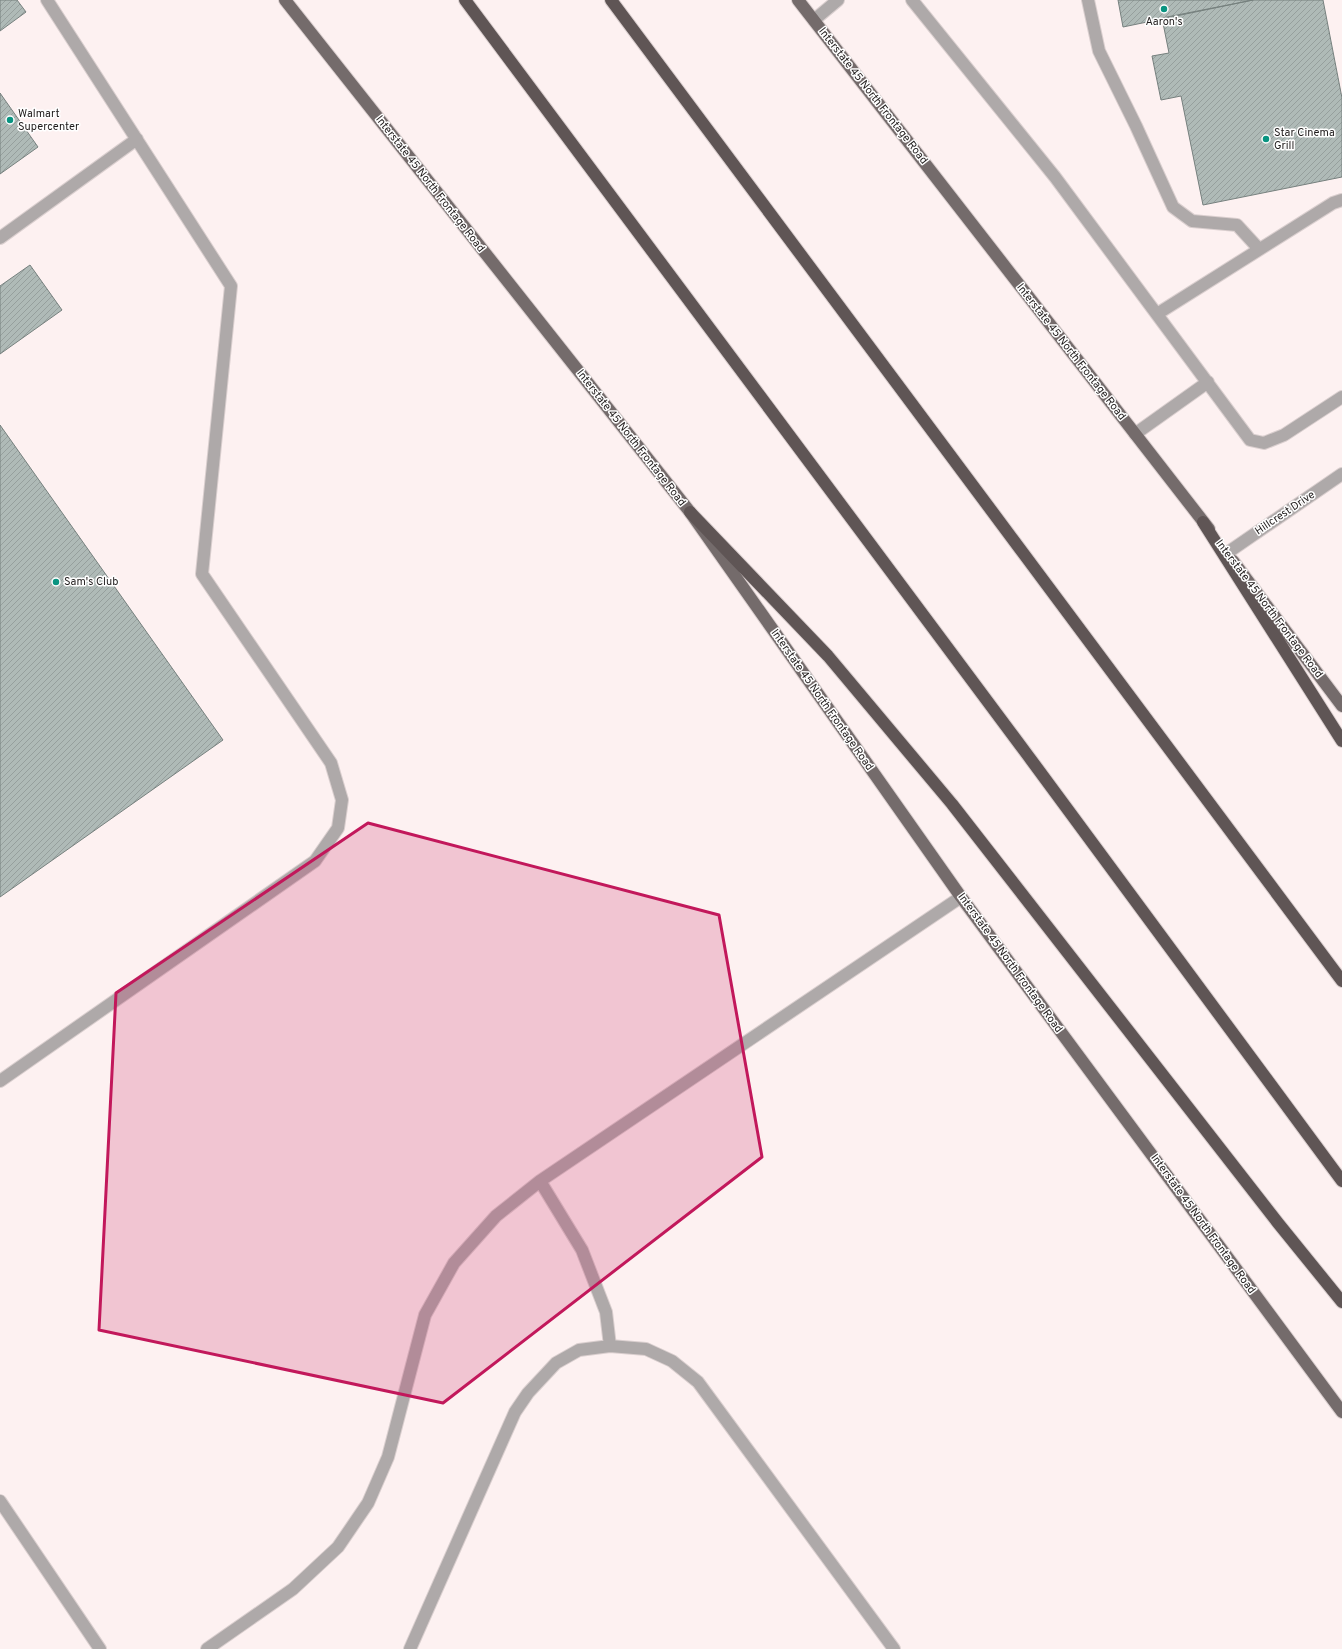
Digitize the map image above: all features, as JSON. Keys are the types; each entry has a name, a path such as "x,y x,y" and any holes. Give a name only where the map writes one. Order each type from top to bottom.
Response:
{"highway":[{"path":"465,0 1034,764 1342,1181"},
{"path":"611,0 1342,980"},
{"path":"690,512 828,656 952,804 1278,1223 1342,1302"},
{"path":"1203,522 1342,741"}],"main road":[{"name":"Interstate 45 North Frontage Road","path":"285,0 690,512 961,897 1342,1412"},
{"name":"Interstate 45 North Frontage Road","path":"798,0 1227,553 1342,706"}],"street":[{"path":"0,1081 314,861 338,828 342,800 331,763 202,574 231,286 47,0"},
{"path":"814,20 838,0"},
{"path":"912,0 1055,177 1250,440 1264,443 1284,434 1342,397"},
{"path":"1088,0 1099,51 1136,126 1173,207 1192,221 1237,224 1259,249"},
{"path":"0,238 137,139"},
{"path":"1157,314 1333,203 1342,200"},
{"path":"1135,434 1208,382"},
{"name":"Hillcrest Drive","path":"1227,553 1342,474"},
{"path":"207,1649 293,1589 338,1547 368,1503 388,1457 425,1314 454,1263 496,1216 540,1181 961,897"},
{"path":"540,1181 582,1250 606,1312 610,1346"},
{"path":"410,1649 515,1412 528,1393 556,1363 580,1350 610,1346 646,1349 672,1361 698,1382 894,1649"},
{"path":"0,1501 100,1649"}],"highlighted area":[{"path":"368,823 719,915 762,1157 443,1403 99,1330 116,993"}],"building":[{"path":"0,0 17,0 26,12 0,31"},
{"name":"Aaron's","path":"1118,0 1253,0 1123,27"},
{"name":"Star Cinema Grill","path":"1253,0 1323,0 1342,98 1342,177 1203,205 1181,96 1161,100 1152,56 1169,53 1162,18"},
{"name":"Walmart Supercenter","path":"0,93 38,147 0,174"},
{"path":"30,265 62,310 0,354 0,286"},
{"name":"Sam's Club","path":"0,425 223,740 0,897"}],"place":[{"name":"Aaron's","path":"1164,9"},
{"name":"Walmart Supercenter","path":"10,120"},
{"name":"Star Cinema Grill","path":"1266,139"},
{"name":"Sam's Club","path":"56,582"}]}
